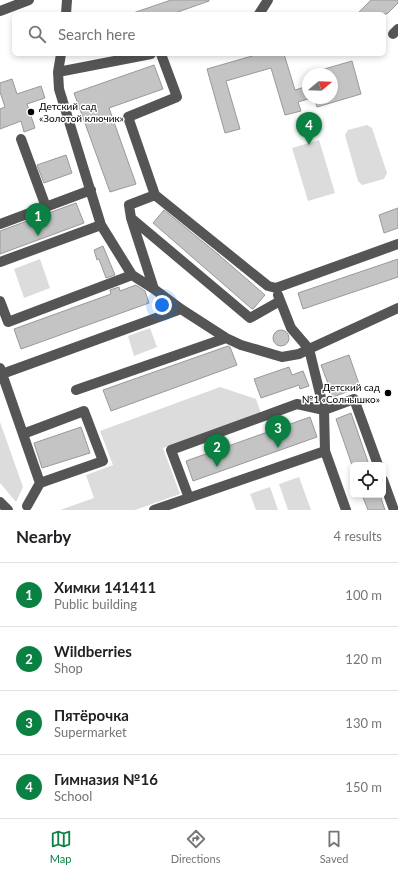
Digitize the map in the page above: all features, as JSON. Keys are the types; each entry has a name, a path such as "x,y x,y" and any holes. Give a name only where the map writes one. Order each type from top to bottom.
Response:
{"street":[{"path":"0,11 29,0"},
{"path":"66,12 67,0"},
{"path":"260,12 268,0"},
{"path":"61,56 58,72 59,89 101,225 132,275 226,338 259,351 282,356 299,354 398,308"},
{"path":"58,72 141,56"},
{"path":"163,56 177,97 128,118 155,194 268,286 276,288 398,244"},
{"path":"22,139 46,207"},
{"path":"0,224 90,190"},
{"path":"154,289 131,218 129,205 155,194"},
{"path":"131,218 250,318 280,301"},
{"path":"0,262 101,225"},
{"path":"0,301 8,322 132,275"},
{"path":"276,288 291,328 308,349 324,410 325,451 346,510"},
{"path":"40,483 1,371 181,309"},
{"path":"76,390 226,338"},
{"path":"189,498 171,450 297,404 324,410 354,399 377,462"},
{"path":"23,434 84,411 103,461 40,483 26,505"},
{"path":"154,510 178,506 189,498 325,451"},
{"path":"386,488 394,510"},
{"path":"0,502 8,510"}],"shaded area":[{"path":"367,125 372,128 387,173 384,179 362,185 358,181 345,135 348,130"},
{"path":"319,140 335,193 308,201 292,148"},
{"path":"40,259 50,288 24,298 14,269"},
{"path":"150,328 157,347 134,356 128,336"},
{"path":"220,387 256,399 261,413 163,448 180,494 135,510 60,510 94,498 86,475 113,465 100,431"},
{"path":"0,422 23,487 16,502 0,483"},
{"path":"299,477 311,510 288,510 279,484"},
{"path":"270,487 278,510 256,510 250,494"}],"building":[{"path":"171,0 209,0 178,12 136,12"},
{"path":"371,0 398,0 398,3 387,14 386,12 359,12"},
{"path":"252,56 285,56 295,90 302,88 302,101 298,102 301,111 285,115 271,68 226,81 240,129 225,133 207,69"},
{"path":"352,61 361,94 338,101 338,68 328,68"},
{"path":"154,65 163,89 109,108 136,184 110,192 74,93"},
{"path":"12,79 17,94 41,86 45,98 27,104 35,128 24,132 21,121 0,129 0,109 5,107 0,92 0,83"},
{"path":"316,104 327,104 317,107"},
{"path":"66,155 72,173 44,183 37,165"},
{"path":"76,203 84,223 0,254 0,231"},
{"path":"398,208 398,228 384,233 379,215"},
{"path":"164,210 265,295 254,308 252,309 153,223"},
{"path":"103,246 115,275 106,278 94,250"},
{"path":"398,259 398,277 303,309 298,293"},
{"path":"136,285 145,291 149,303 21,349 14,329 111,294 110,290 119,287 120,291"},
{"path":"278,330 284,330 289,335 287,344 284,346 278,346 273,341 273,335"},
{"path":"228,346 230,347 237,365 111,411 103,390"},
{"path":"349,355 360,387 333,397 321,365"},
{"path":"289,367 292,375 303,371 309,386 300,389 299,385 261,398 254,379"},
{"path":"351,413 368,462 351,462 336,419"},
{"path":"310,417 317,437 193,481 186,461"},
{"path":"81,427 90,453 42,468 34,443"},
{"path":"363,498 381,498 385,510 368,510"}],"place":[{"name":"Детский сад «Золотой ключик»","path":"31,112"},
{"name":"Гимназия №16","path":"309,145"},
{"name":"Химки 141411","path":"38,236"},
{"name":"Детский сад №1 «Солнышко»","path":"388,393"},
{"name":"Пятёрочка","path":"278,448"},
{"name":"Wildberries","path":"217,467"}]}
